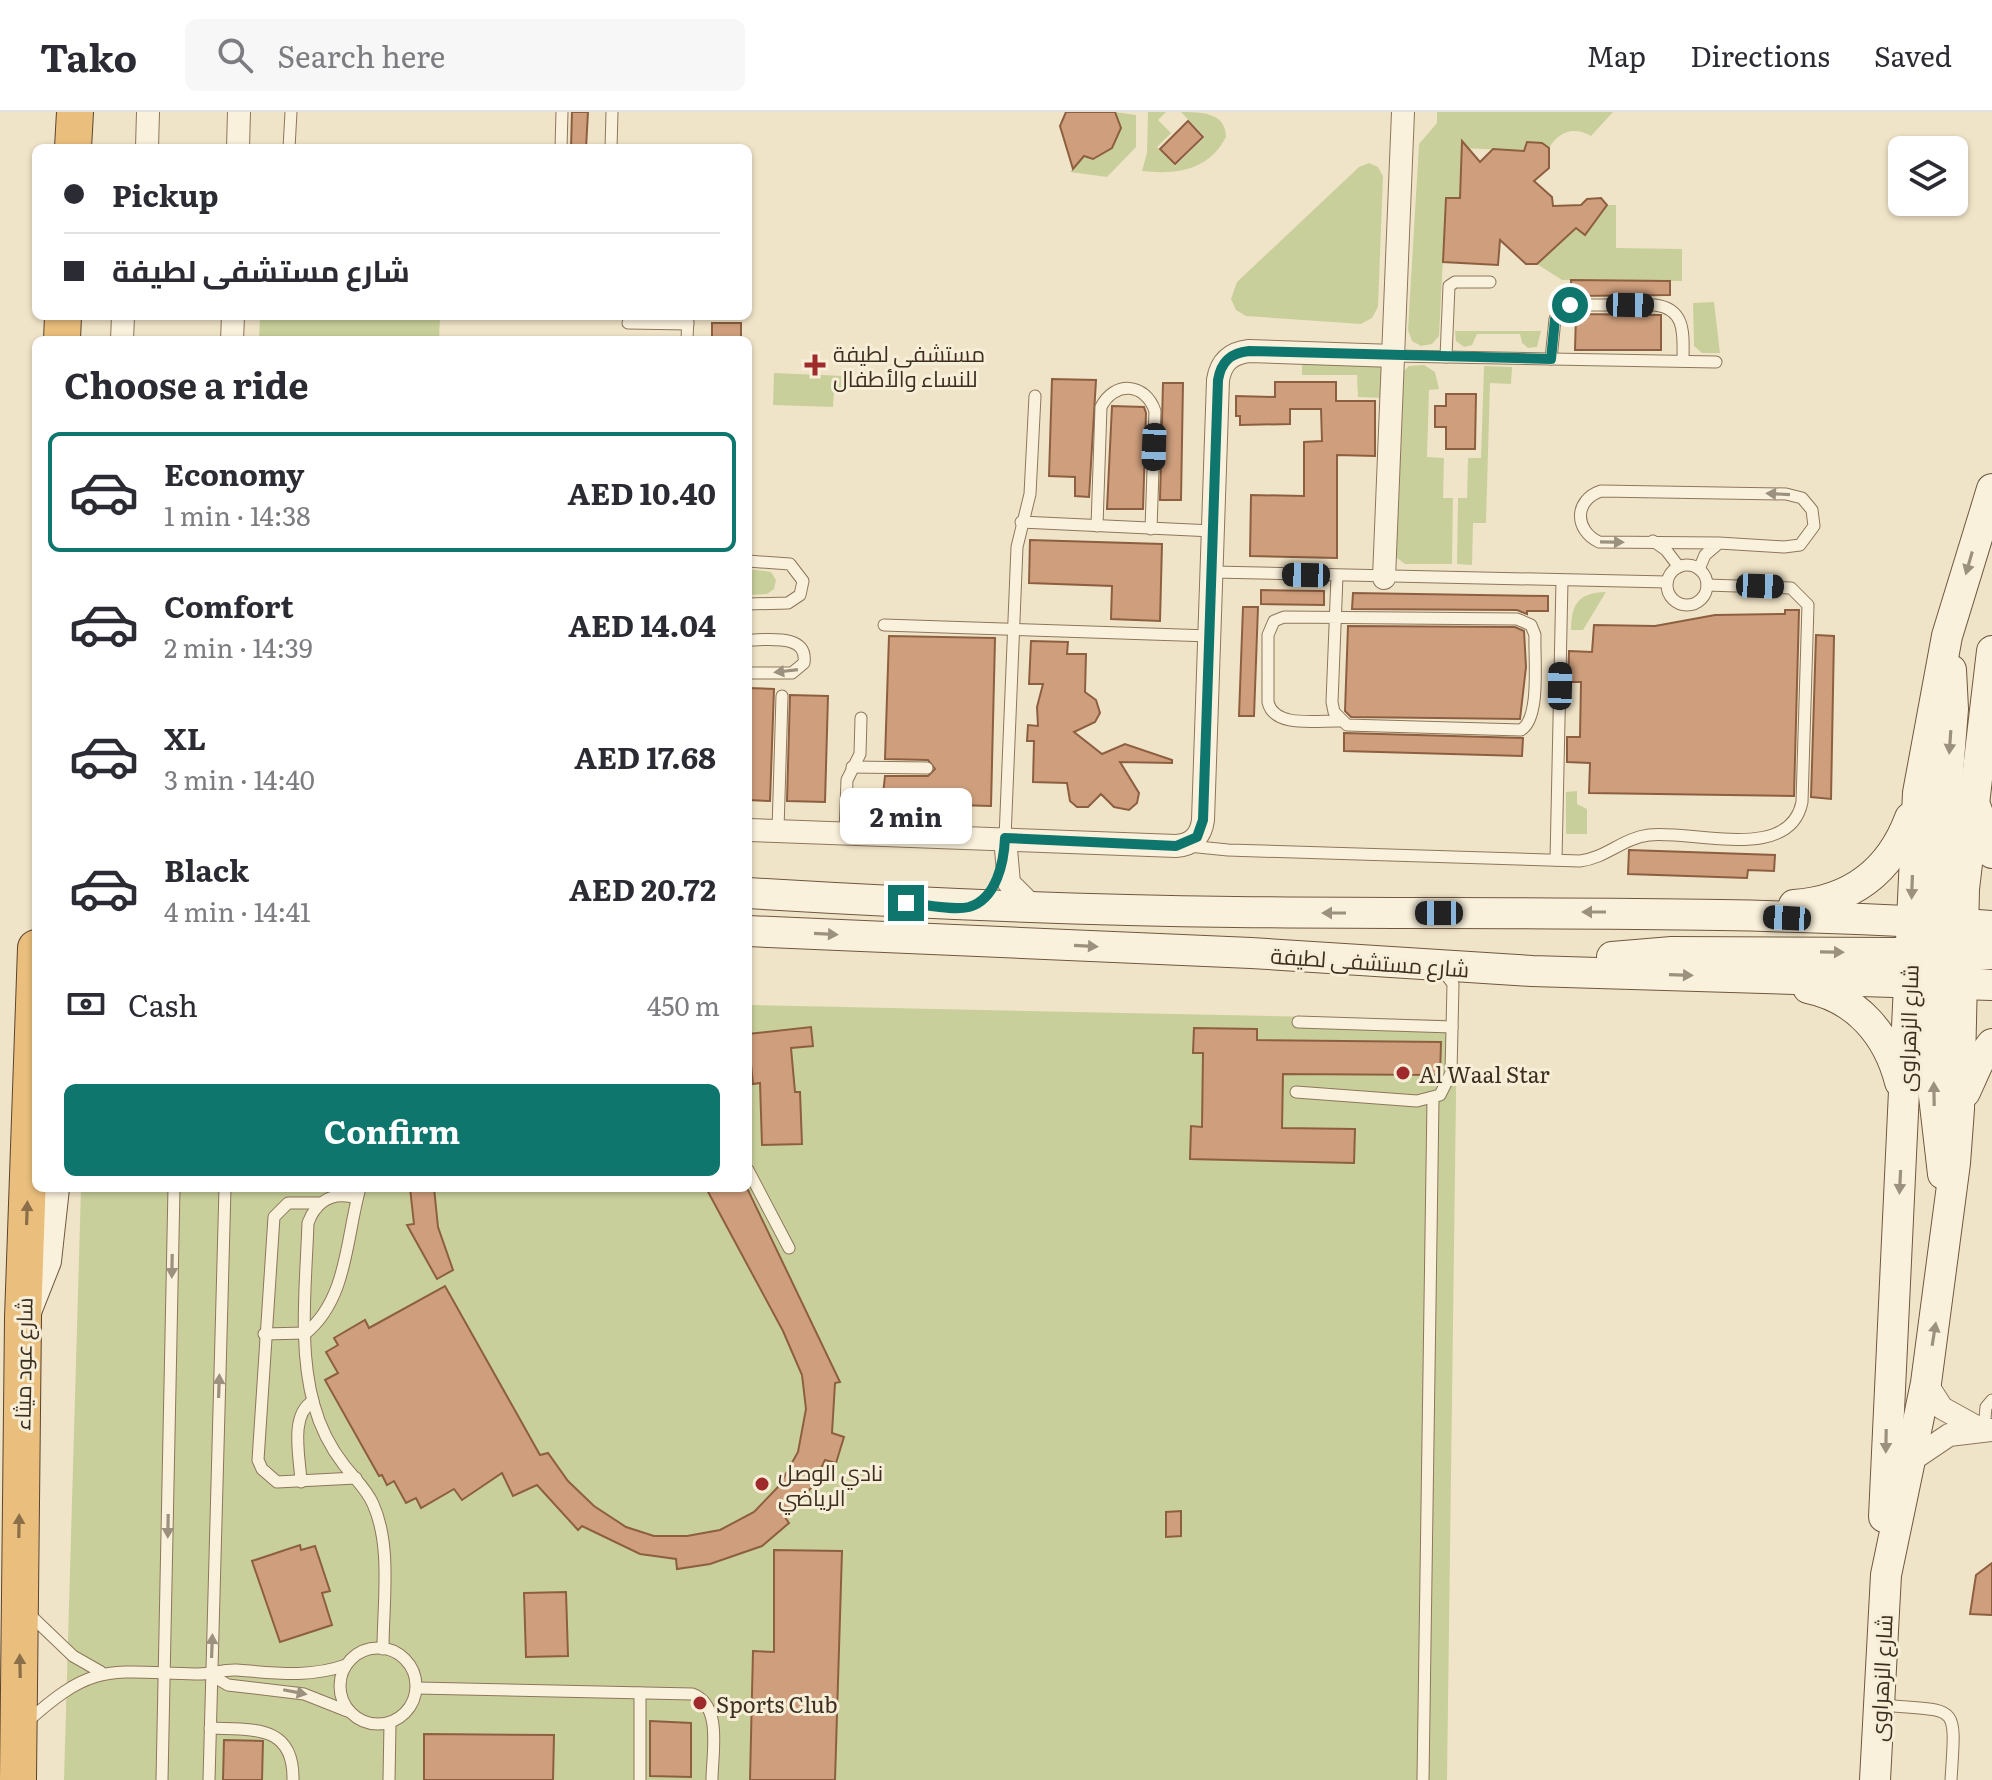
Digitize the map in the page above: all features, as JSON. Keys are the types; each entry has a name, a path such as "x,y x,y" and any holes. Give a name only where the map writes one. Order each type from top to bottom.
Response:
{"highway":[{"path":"73,144 75,112"},
{"name":"شارع عود ميثاء","path":"18,1780 21,1727 19,1604 23,1318 32,1062"}],"main road":[{"name":"شارع الزهراوى","path":"1886,1575 1926,1383 1959,1109 1948,953 1918,793 1947,636 1992,489"},
{"path":"1947,636 1953,709 1948,953 1936,1130 1940,1165 1950,1199"},
{"name":"شارع الزهراوى","path":"1875,1780 1886,1575 1886,1417 1904,1104 1948,953 1992,651"},
{"path":"1974,790 1978,816 1992,853"},
{"path":"1728,916 1752,908 1815,903 1854,891 1893,855 1918,793"},
{"name":"شارع مستشفى لطيفة","path":"752,893 969,907 1728,916 1948,953"},
{"name":"شارع مستشفى لطيفة","path":"752,931 1251,953 1454,973 1532,971 1766,978 1948,953"},
{"path":"1532,971 1579,961 1672,952 1948,953"},
{"path":"1766,978 1834,995 1864,1016 1891,1056 1904,1104"},
{"path":"1959,1109 1978,1063 1992,1044"},
{"path":"23,1318 46,1261 54,1192"}],"street":[{"path":"147,144 148,112"},
{"path":"238,144 239,112"},
{"path":"1384,578 1403,112"},
{"path":"752,830 845,832 1005,848 1184,845 1197,837 1203,820 1218,380 1223,364 1230,356 1249,351 1394,356"},
{"path":"969,907 992,888 1005,848"},
{"path":"1005,848 1009,883 1034,908"},
{"path":"1926,1383 1933,1396 1953,1417 1986,1430"},
{"path":"1909,1462 1934,1442 1986,1430"}],"lane":[{"path":"289,144 291,112"},
{"path":"561,144 562,112"},
{"path":"611,144 612,112"},
{"path":"1446,357 1449,286 1455,282 1490,282"},
{"path":"1551,359 1555,319 1570,305 1655,305 1673,311 1680,318 1683,361"},
{"path":"628,323 688,320"},
{"path":"1394,356 1716,362"},
{"path":"1097,526 1101,407 1112,392 1129,388 1146,395 1155,411 1151,529"},
{"path":"1005,848 1012,629 1021,522 1030,494 1035,396"},
{"path":"1601,491 1691,492 1794,495 1812,510 1814,526 1800,545 1719,543 1608,543 1591,538 1581,524 1581,507 1593,494 1601,491"},
{"path":"1021,522 1213,531"},
{"path":"1653,541 1666,550 1679,567 1699,569"},
{"path":"1707,585 1699,569 1705,555 1719,543"},
{"path":"752,561 790,564 803,581 800,595 788,603 752,604"},
{"path":"1679,567 1667,582 1669,594 1683,604 1700,600 1707,585"},
{"path":"1213,572 1667,582"},
{"path":"1337,576 1332,702 1341,721"},
{"path":"1556,860 1562,581"},
{"path":"1184,845 1248,851 1556,860 1598,858 1629,840 1648,835 1767,838 1784,833 1800,814 1808,605 1791,588 1707,585"},
{"path":"1284,617 1517,619 1528,622 1535,635 1533,712 1528,726 1521,730 1355,726 1341,721 1281,719 1272,713 1268,702 1268,635 1271,625 1284,617"},
{"path":"884,625 1210,636"},
{"path":"752,640 796,643 805,655 804,663 792,673 752,673"},
{"path":"778,830 782,696"},
{"path":"845,832 847,780 860,754 861,718"},
{"path":"852,767 927,768"},
{"path":"1423,1780 1433,1099 1450,1081 1454,973"},
{"path":"1298,1022 1452,1027"},
{"path":"1296,1092 1433,1099"},
{"path":"752,1178 789,1248"},
{"path":"162,1780 174,1192"},
{"path":"209,1780 225,1192"},
{"path":"264,1334 306,1333 333,1301 358,1193 336,1195 319,1203 288,1203 274,1217 264,1334 258,1460 262,1469 277,1482 356,1478"},
{"path":"319,1203 308,1223 306,1333 313,1401 334,1452 372,1502 380,1530 383,1649"},
{"path":"1986,1430 1986,1407 1992,1400"},
{"path":"301,1482 299,1422 303,1408 313,1401"},
{"path":"19,1604 73,1656 101,1672"},
{"path":"21,1727 55,1696 101,1672 211,1675 229,1669 317,1674 346,1665 362,1652 383,1649 405,1659 414,1672 417,1688 409,1710 390,1723 368,1723 304,1694 228,1685 211,1675"},
{"path":"346,1665 340,1685 341,1696 351,1713"},
{"path":"417,1688 692,1694 705,1702 712,1716 712,1780"},
{"path":"640,1693 640,1780"},
{"path":"1878,1705 1939,1710 1949,1715 1955,1726 1951,1780"},
{"path":"389,1780 390,1723"},
{"path":"210,1728 257,1730 273,1735 290,1753 293,1780"}],"green space":[{"path":"1115,112 1136,115 1136,147 1107,177 1070,172 1084,156 1093,159 1112,148 1121,128"},
{"path":"1148,112 1166,112 1158,120 1171,133 1157,147 1175,166 1205,137 1181,112 1204,113 1217,118 1225,129 1226,137 1211,157 1191,168 1168,172 1142,171 1147,153"},
{"path":"1437,112 1613,112 1591,136 1578,131 1567,132 1549,148 1542,143 1527,142 1524,151 1462,148 1460,198 1446,198 1439,336 1432,344 1421,346 1412,341 1408,330 1419,144 1437,123"},
{"path":"1369,163 1378,167 1383,176 1378,307 1372,318 1361,324 1246,316 1236,310 1231,299 1237,282 1359,167"},
{"path":"1607,205 1616,205 1616,248 1682,249 1682,281 1562,280 1537,264 1574,225 1585,235"},
{"path":"1714,302 1720,353 1702,353 1694,346 1693,303"},
{"path":"260,320 440,320 439,336 259,336"},
{"path":"1455,331 1541,331 1537,347 1528,348 1522,343 1520,334 1477,334 1472,345 1464,347 1456,341"},
{"path":"1302,363 1380,366 1383,369 1385,398 1358,397 1357,375 1302,375"},
{"path":"1424,365 1435,372 1439,389 1429,390 1427,457 1444,458 1443,498 1453,498 1452,564 1405,564 1396,557 1402,373 1409,366"},
{"path":"1484,366 1512,367 1511,384 1490,383 1486,523 1473,523 1472,565 1457,564 1458,498 1467,498 1468,458 1481,458"},
{"path":"774,373 845,376 845,390 834,390 833,407 773,405"},
{"path":"752,570 771,572 776,580 774,589 767,594 752,595"},
{"path":"1606,592 1583,630 1571,630 1578,601"},
{"path":"1577,791 1577,804 1587,809 1587,834 1566,834 1566,792"},
{"name":"نادي الوصل الرياضي","path":"752,1005 1457,1020 1447,1780 64,1780 81,1192 752,1192"}],"building":[{"path":"572,112 588,112 586,144 571,144"},
{"path":"1066,112 1115,112 1121,128 1112,148 1093,159 1084,156 1073,169 1060,126"},
{"path":"1188,121 1203,137 1175,164 1160,149"},
{"path":"1462,141 1480,162 1493,149 1524,151 1527,142 1542,143 1549,148 1549,168 1534,181 1552,197 1553,206 1581,205 1587,199 1601,198 1607,205 1585,235 1576,228 1537,264 1526,264 1500,240 1498,265 1443,262 1446,198 1460,198"},
{"path":"1571,280 1670,281 1670,295 1576,296 1571,295"},
{"path":"1576,314 1661,315 1661,350 1575,350"},
{"path":"712,323 741,323 741,336 712,336"},
{"path":"1052,379 1096,380 1089,497 1075,496 1075,477 1049,476"},
{"path":"1275,382 1336,382 1336,401 1375,401 1375,456 1337,455 1337,558 1250,556 1251,495 1304,496 1304,442 1322,441 1321,409 1290,409 1290,424 1240,425 1240,416 1236,416 1236,396 1275,397"},
{"path":"1163,383 1183,383 1181,500 1160,500"},
{"path":"1446,394 1476,394 1475,449 1446,449 1446,427 1435,427 1435,406 1446,406"},
{"path":"1112,406 1144,407 1146,413 1143,509 1107,509"},
{"path":"1030,540 1162,544 1160,621 1111,619 1112,586 1029,583"},
{"path":"1261,590 1324,591 1324,605 1261,604"},
{"path":"1353,593 1548,596 1548,611 1527,611 1527,614 1517,610 1352,609"},
{"path":"1243,607 1258,607 1254,716 1239,716"},
{"path":"1785,610 1799,610 1794,796 1589,793 1590,763 1567,762 1567,737 1580,737 1581,682 1568,682 1569,651 1592,652 1594,625 1655,626 1715,615 1785,614"},
{"path":"1348,626 1515,627 1524,631 1526,667 1520,719 1351,717 1345,711"},
{"path":"1816,635 1834,636 1831,799 1811,797"},
{"path":"889,636 995,638 991,806 882,803 885,776 928,776 935,769 928,760 885,759"},
{"path":"1031,641 1068,642 1067,654 1086,654 1085,692 1096,700 1100,713 1095,722 1074,732 1102,754 1125,744 1172,760 1172,763 1120,762 1139,793 1137,803 1129,810 1114,807 1101,794 1088,807 1077,807 1070,801 1067,783 1033,782 1034,741 1027,741 1028,725 1038,726 1037,707 1043,684 1029,684"},
{"path":"752,688 774,689 770,801 752,800"},
{"path":"790,695 828,696 825,802 787,801"},
{"path":"1344,733 1523,738 1522,756 1344,751"},
{"path":"1629,850 1775,855 1774,871 1748,870 1747,878 1628,874"},
{"path":"811,1027 813,1046 791,1048 795,1092 800,1092 802,1144 762,1145 760,1083 753,1084 752,1074 752,1034"},
{"path":"1194,1028 1257,1029 1257,1040 1441,1042 1440,1075 1283,1074 1282,1128 1355,1129 1354,1163 1190,1159 1191,1126 1202,1127 1203,1053 1193,1053"},
{"path":"410,1192 434,1192 438,1227 453,1270 437,1279 407,1225 414,1224"},
{"path":"708,1192 749,1192 840,1382 835,1383 832,1433 844,1437 836,1463 825,1460 812,1487 785,1517 789,1523 762,1546 710,1564 677,1569 676,1559 640,1554 582,1526 578,1530 537,1485 513,1496 502,1473 462,1500 454,1489 421,1508 416,1498 406,1503 394,1481 387,1485 382,1475 379,1476 325,1380 338,1373 326,1352 338,1345 334,1338 365,1320 369,1328 445,1286 540,1455 548,1453 568,1481 594,1506 626,1527 654,1536 687,1536 720,1530 754,1512 779,1486 798,1452 806,1409 802,1375 783,1331"},
{"path":"1181,1511 1181,1536 1166,1537 1166,1512"},
{"path":"300,1545 301,1550 315,1546 330,1591 322,1593 332,1625 280,1642 252,1561"},
{"path":"774,1550 842,1551 835,1780 750,1780 753,1651 774,1652"},
{"path":"1992,1563 1992,1615 1970,1614 1976,1575"},
{"path":"566,1592 568,1656 526,1657 524,1593"},
{"path":"650,1721 691,1723 691,1777 650,1776"},
{"path":"424,1734 554,1735 553,1780 424,1780"},
{"path":"224,1740 263,1741 262,1780 223,1780"}],"place":[{"name":"مستشفى لطيفة للنساء والأطفال","path":"815,365"},
{"name":"Al Waal Star","path":"1403,1073"},
{"name":"نادي الوصل الرياضي","path":"762,1484"},
{"name":"Sports Club","path":"700,1703"}],"route":[{"path":"906,903 969,907 979,901 992,888 1001,871 1005,838 1176,846 1191,842 1202,829 1218,380 1223,364 1230,356 1249,351 1551,359 1555,319 1561,310 1570,305"}]}
